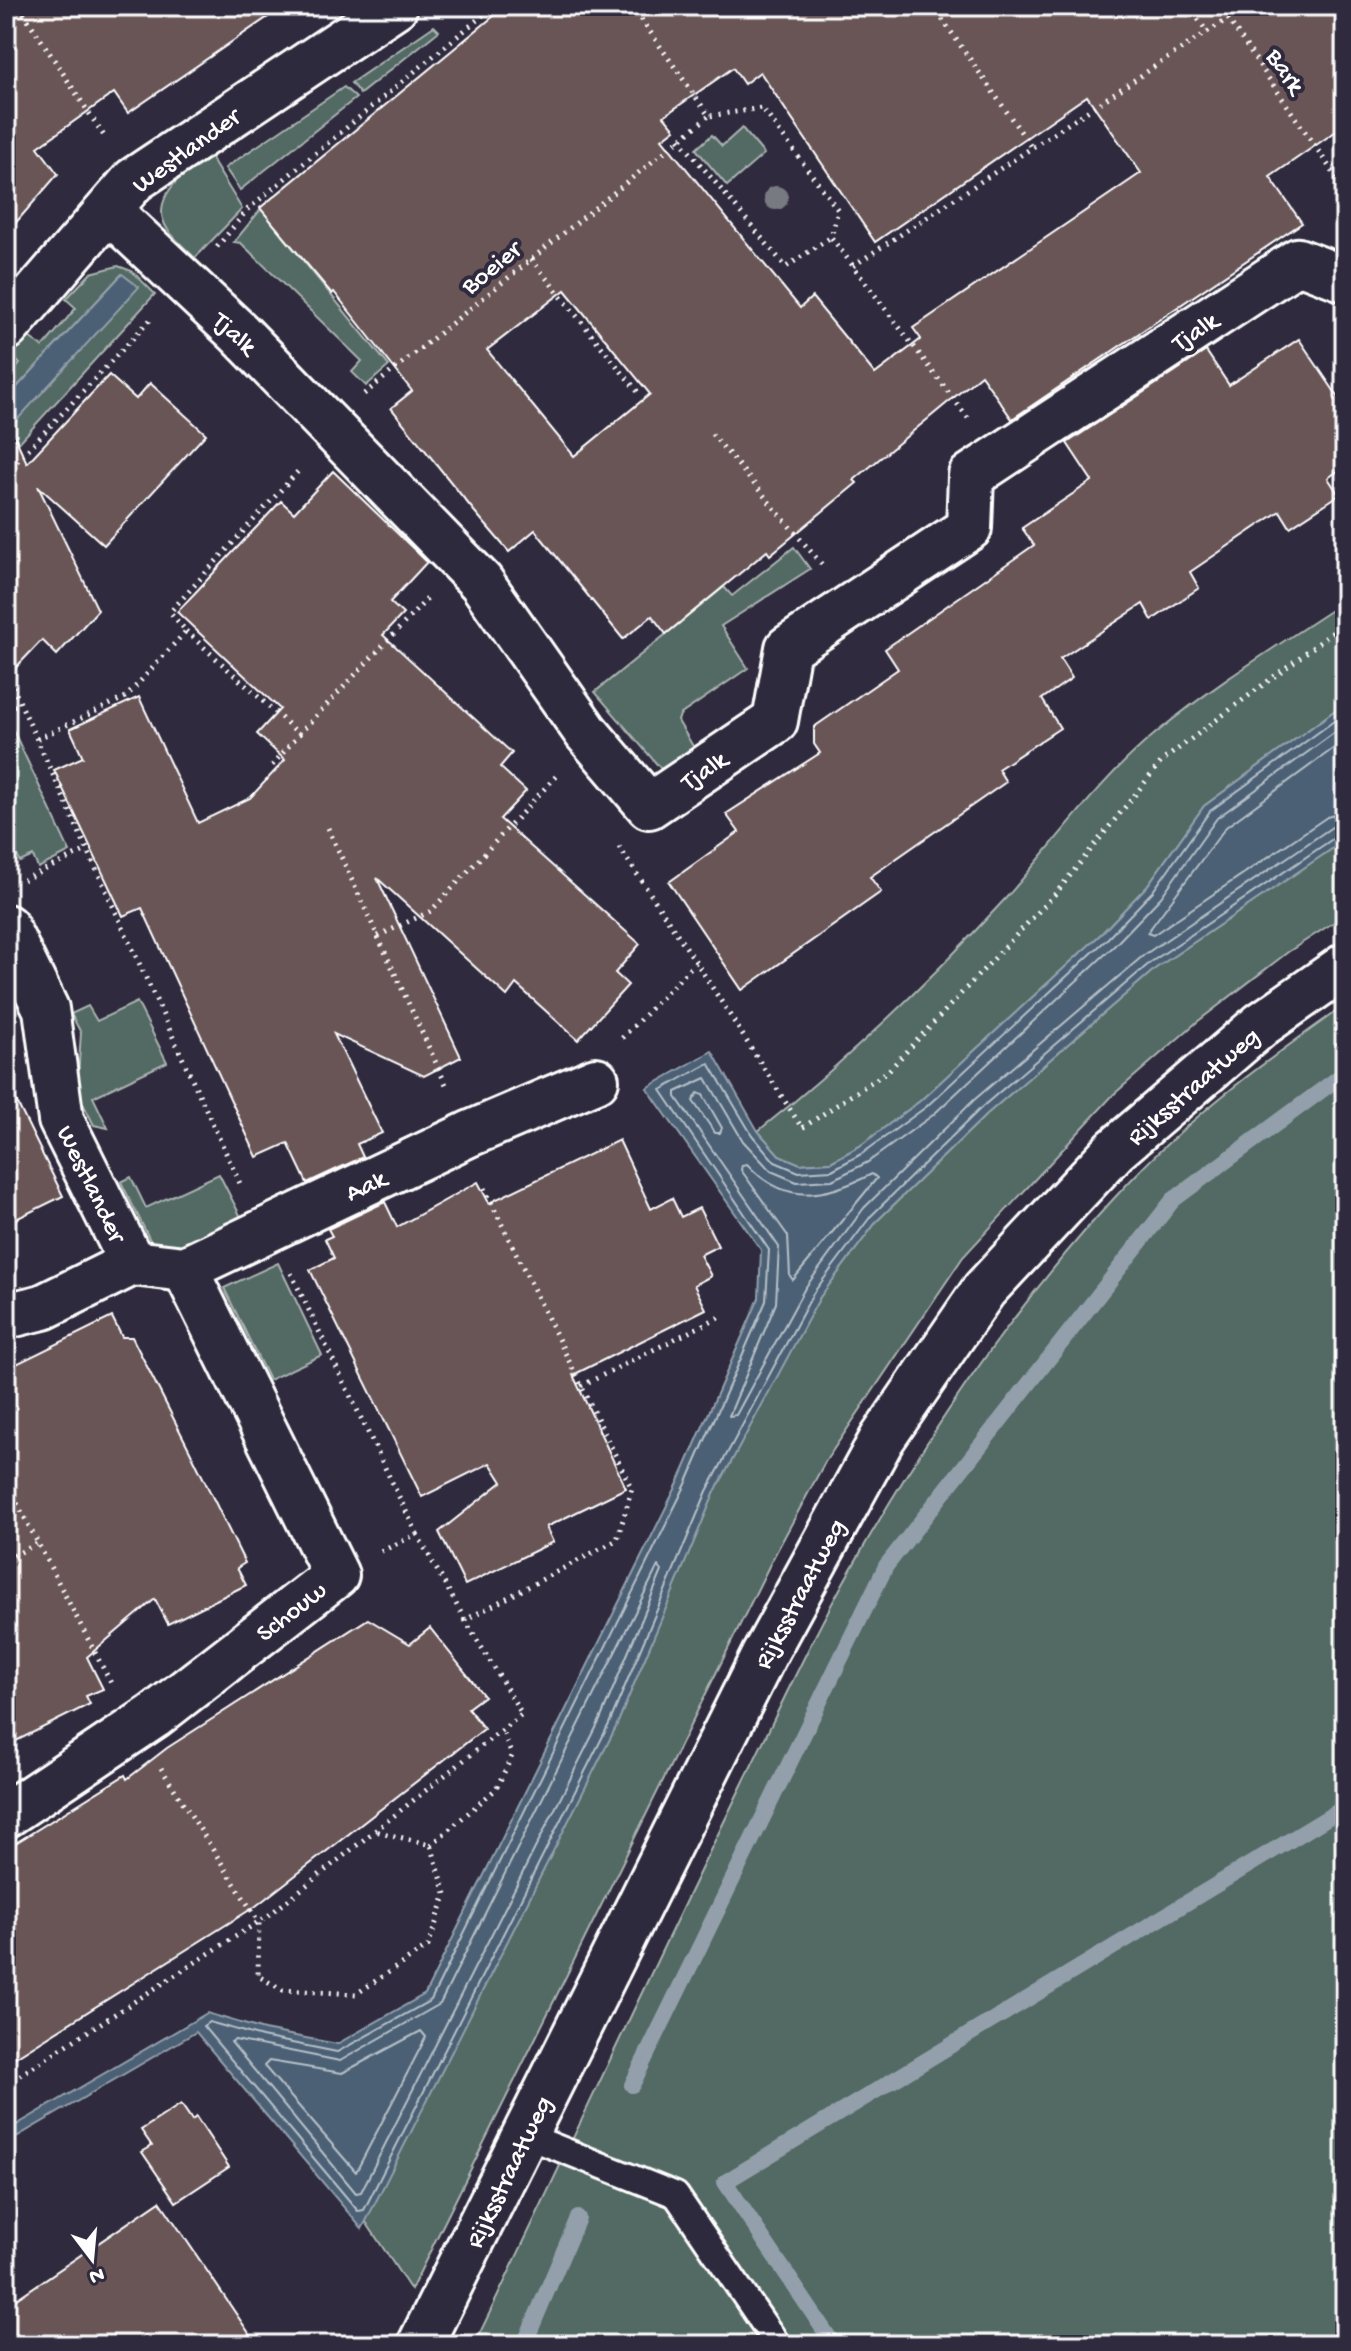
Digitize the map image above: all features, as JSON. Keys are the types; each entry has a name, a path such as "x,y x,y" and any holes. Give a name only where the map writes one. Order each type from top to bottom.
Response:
{"street":[{"name":"Westlander","path":"6,328 122,196 395,6"},
{"name":"Tjalk","path":"122,196 185,283 481,582 591,738 649,806 775,721 788,648 969,528 971,476 1298,261 1345,279"},
{"name":"Westlander","path":"6,927 46,1009 61,1120 132,1263 43,1307 6,1316"},
{"name":"Rijksstraatweg","path":"420,2345 764,1655 882,1439 984,1290 1115,1150 1262,1024 1345,966"},
{"name":"Aak","path":"185,1269 465,1136 596,1080"},
{"path":"132,1263 185,1269"},
{"name":"Schouw","path":"6,1815 135,1728 336,1575 185,1269"}],"lane":[{"path":"525,2135 676,2195 778,2345"}],"path":[{"path":"19,6 122,196"},
{"path":"6,473 185,283 248,209 494,6"},
{"path":"632,6 709,116"},
{"path":"933,6 1032,148"},
{"path":"853,266 1207,32 1189,6"},
{"name":"Bark","path":"1207,32 1228,19 1345,190"},
{"name":"Boeier","path":"186,631 170,612 330,428 531,259 709,116 762,108 838,210 831,237"},
{"path":"679,139 786,267 831,237 998,458"},
{"path":"531,259 638,392"},
{"path":"712,434 855,604"},
{"path":"270,768 461,563"},
{"path":"649,806 618,847 802,1128 888,1071 950,1008 1056,893 1162,761 1345,623"},
{"path":"37,739 126,697 186,631 299,734"},
{"path":"6,672 266,1231 417,1534 522,1714 259,1922 6,2084"},
{"path":"6,709 20,703"},
{"path":"378,936 431,911 591,738"},
{"path":"328,828 465,1136 632,1489 617,1540 465,1620"},
{"path":"20,881 87,850"},
{"path":"596,1080 619,1041 696,962"},
{"path":"581,1386 719,1317"},
{"path":"6,1482 135,1728 259,1922 258,1976 283,1990 356,1994 428,1946 446,1894 431,1845"},
{"path":"336,1575 417,1534"},
{"path":"6,1559 37,1544"},
{"path":"431,1845 496,1789 512,1756 502,1729"},
{"path":"375,1831 431,1845"}],"green space":[{"path":"434,26 439,31 360,94 351,83"},
{"path":"344,87 356,98 240,190 225,168"},
{"path":"742,128 764,154 727,186 696,149 712,135 722,146"},
{"path":"209,155 242,209 195,258 168,230 162,208 172,186"},
{"path":"261,209 389,366 366,386 352,372 362,361 241,243 234,242"},
{"path":"118,266 132,271 155,294 6,457 6,432 122,274 6,399 6,379 20,364 9,353 26,335 43,347 76,308 66,299 91,273"},
{"path":"794,547 810,569 721,626 748,668 680,715 678,721 694,748 661,769 595,692 724,587 732,596"},
{"path":"1345,601 1345,703 1204,806 1147,886 1101,934 920,1101 860,1146 831,1162 800,1164 779,1155 758,1131 855,1049 947,961 1135,751 1249,664"},
{"path":"7,717 70,852 38,868 33,856 20,862 6,833"},
{"path":"1345,840 1345,915 1288,952 1197,1022 1113,1095 963,1257 825,1462 772,1560 411,2290 352,2201 683,1543 820,1297 877,1221 987,1114 1156,968"},
{"path":"137,1002 167,1062 93,1097 108,1128 94,1125 77,1092 81,1033 71,1014 88,1006 97,1021"},
{"path":"1345,1005 1345,2345 474,2345 810,1645 915,1461 1017,1315 1131,1180 1207,1109"},
{"path":"219,1174 246,1227 174,1258 154,1248 121,1182 131,1177 146,1208"},
{"path":"278,1263 322,1355 269,1380 224,1288"}],"water":[{"path":"122,274 139,287 6,432 6,399"},
{"path":"1345,703 1345,840 1156,968 987,1114 877,1221 820,1297 714,1494 616,1727 362,2229 196,2032 6,2143 6,2131 207,2013 264,2030 337,2044 425,1994 679,1481 759,1298 761,1250 647,1088 712,1051 758,1131 779,1155 800,1164 831,1162 860,1146 920,1101 1101,934 1147,886 1204,806"}],"building":[{"path":"6,6 284,6 128,113 114,93 38,147 58,174 6,234"},
{"path":"506,6 1345,6 1345,125 1270,177 1302,223 1012,419 981,375 854,480 857,483 770,555 767,551 666,634 652,616 623,639 535,530 509,552 391,408 412,391 334,292 332,294 260,208","holes":["733,68 744,84 760,72 875,242 1087,96 1141,173 913,328 921,339 875,374 812,297 800,308 662,139 675,129 664,116","565,290 650,394 574,456 487,350"]},
{"path":"1299,339 1345,407 1345,466 1328,478 1339,495 1290,527 1280,511 1190,572 1199,588 1152,620 1143,604 1060,659 1072,678 1042,699 1060,728 998,769 1006,782 870,877 881,892 742,990 669,882 739,832 726,814 820,753 814,744 814,727 898,669 885,649 1034,545 1022,528 1092,481 1067,443 1206,351 1229,385"},
{"path":"109,375 136,399 150,383 206,434 104,545 38,486 98,610 57,655 42,640 6,678 6,418 27,463"},
{"path":"333,471 427,562 390,602 403,614 383,635 512,753 500,767 526,791 500,819 640,944 615,973 628,985 578,1040 516,984 507,996 377,878 461,1057 424,1076 334,1034 382,1133 357,1144 363,1157 307,1183 288,1143 257,1157 142,908 123,916 54,770 83,757 70,729 139,697 198,823 250,798 285,760 257,734 280,709 177,612 281,501 294,513"},
{"path":"6,1080 63,1196 6,1224"},
{"path":"619,1140 651,1209 672,1198 681,1217 699,1208 718,1246 700,1255 711,1276 694,1285 706,1309 573,1375 626,1488 546,1527 553,1542 465,1585 439,1532 502,1482 490,1463 422,1497 310,1270 334,1258 325,1239 332,1236 328,1229 385,1202 397,1227 478,1182 489,1203"},
{"path":"112,1317 122,1337 132,1337 189,1449 245,1563 237,1568 246,1585 168,1624 155,1599 87,1657 103,1689 86,1696 90,1704 6,1746 6,1369"},
{"path":"368,1619 410,1644 430,1628 484,1696 468,1708 484,1729 256,1906 6,2063 6,1849 125,1775 127,1779 167,1748"},
{"path":"181,2104 192,2120 196,2117 229,2167 176,2202 142,2152 152,2146 141,2130"},
{"path":"160,2201 257,2345 6,2345 6,2306"}],"waterway":[{"path":"632,2085 886,1566 1173,1200 1345,1073"},
{"path":"834,2345 725,2182 1345,1807"},
{"path":"524,2345 578,2218"}]}
